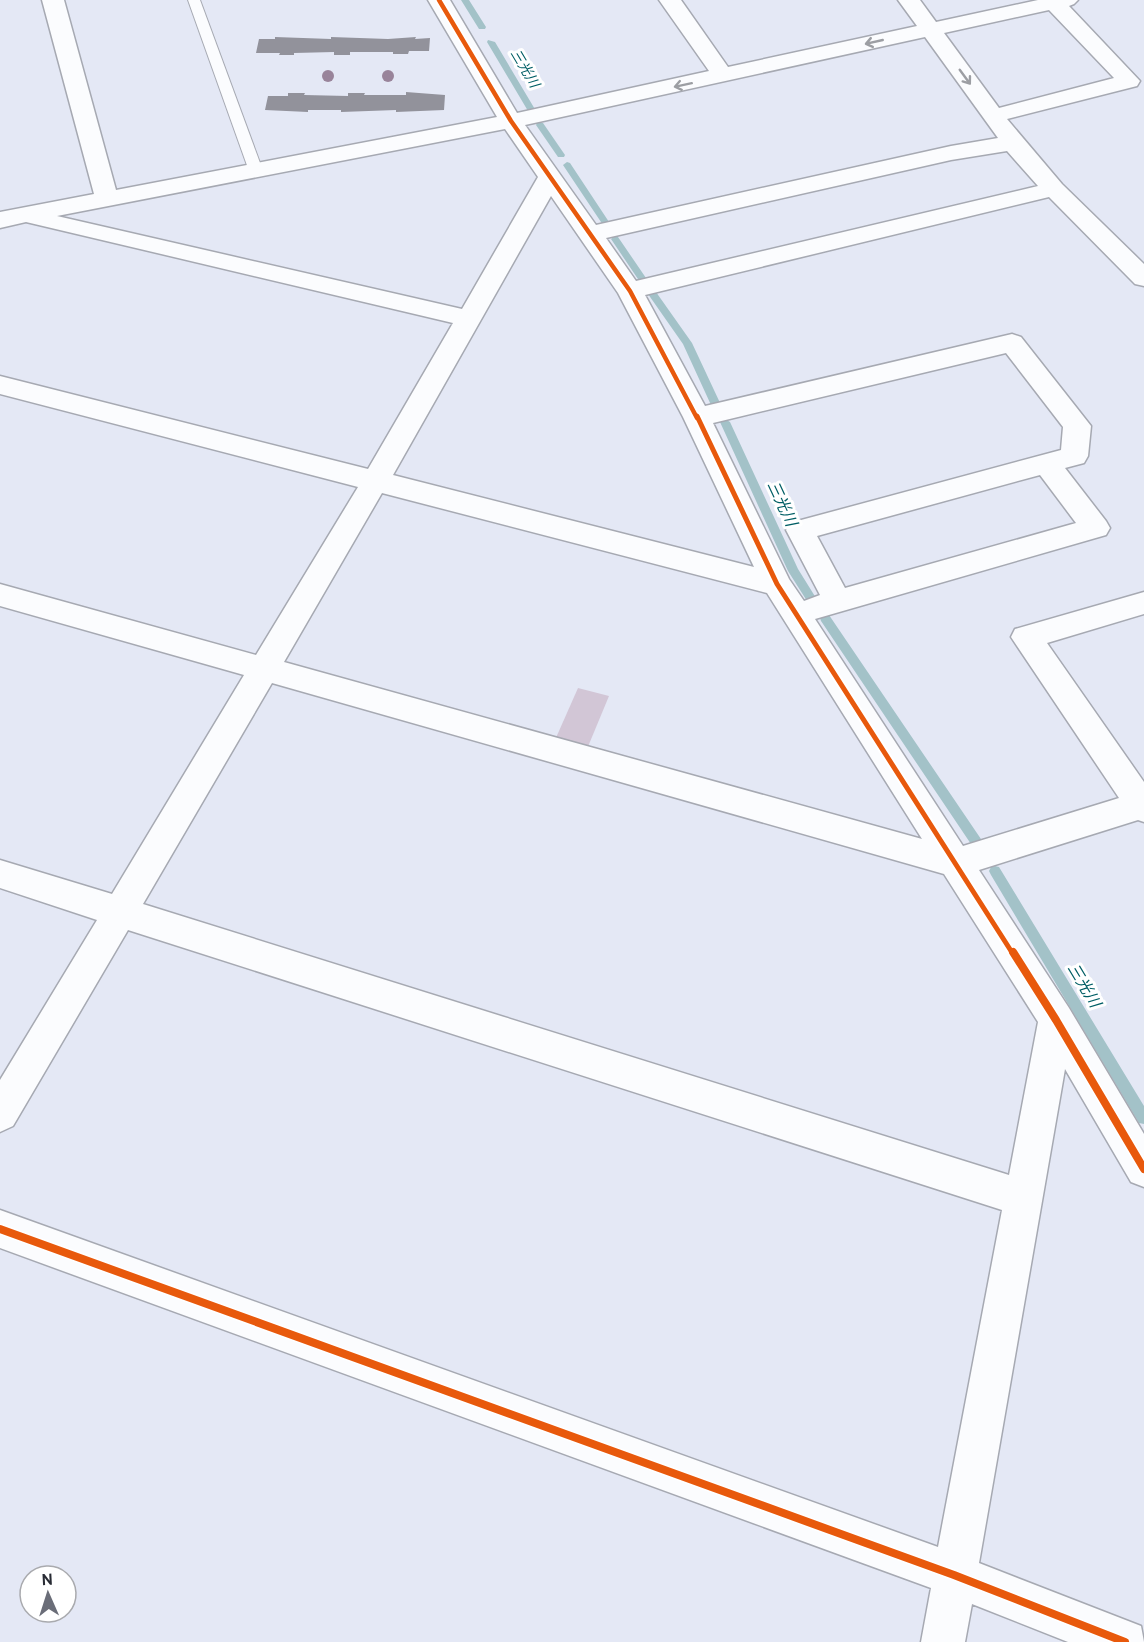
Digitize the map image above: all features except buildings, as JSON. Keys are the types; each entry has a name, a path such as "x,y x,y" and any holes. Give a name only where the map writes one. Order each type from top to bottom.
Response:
{"street":[{"path":"53,0 107,200"},
{"path":"439,0 511,121 551,175 630,291 698,417 777,584 964,861 1144,1169"},
{"path":"670,0 723,76"},
{"path":"909,0 1013,143 1054,189 1144,278"},
{"path":"12,218 511,121 1061,1 1129,81 993,116"},
{"path":"591,234 951,153 1013,143"},
{"path":"0,1114 376,480 551,175"},
{"path":"630,291 1054,189"},
{"path":"12,218 470,319"},
{"path":"698,417 1012,343 1077,426 1074,456 800,530 837,600"},
{"path":"0,385 777,584"},
{"path":"796,615 837,600 1096,528 1047,464"},
{"path":"0,595 964,861 1143,807 1026,637 1144,603"},
{"path":"0,874 1023,1198"},
{"path":"943,1642 1056,1020"},
{"path":"0,1229 954,1575 1125,1642"}],"lane":[{"path":"194,0 256,171"}],"shaded area":[{"path":"578,688 609,696 587,749 555,740"}],"waterway":[{"name":"三光川","path":"465,0 482,27"},
{"name":"三光川","path":"491,42 532,111"},
{"name":"三光川","path":"540,125 561,155"},
{"name":"三光川","path":"567,165 607,225"},
{"name":"三光川","path":"615,239 643,280"},
{"name":"三光川","path":"653,294 687,343 716,405"},
{"name":"三光川","path":"725,422 793,571 811,598"},
{"name":"三光川","path":"825,618 979,846"},
{"name":"三光川","path":"995,871 1144,1118"}],"cycle path":[{"path":"439,0 511,121 630,291 697,417 777,584 1056,1020 1144,1169"},
{"path":"0,1229 954,1575 1125,1642"}]}
